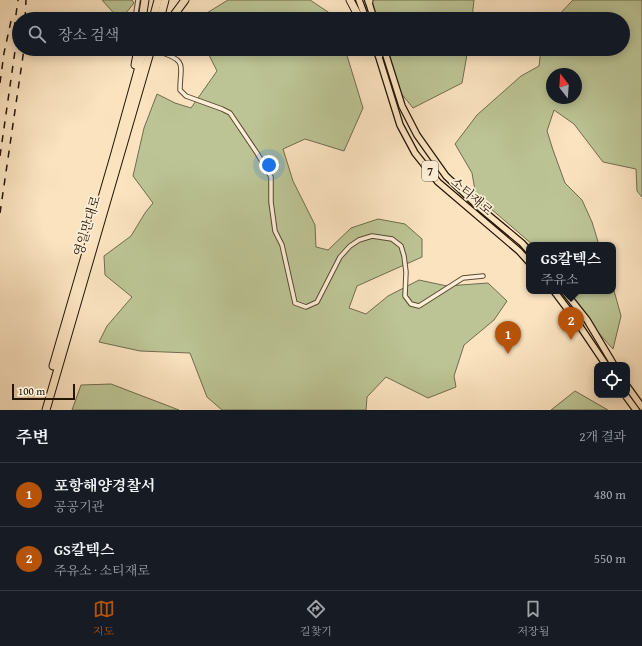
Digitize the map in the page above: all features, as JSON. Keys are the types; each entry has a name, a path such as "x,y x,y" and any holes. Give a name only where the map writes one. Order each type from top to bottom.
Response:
{"highway":[{"path":"143,12 145,0"},
{"path":"154,12 158,0"},
{"path":"162,12 165,0"},
{"path":"176,12 185,0"},
{"path":"350,0 356,12"},
{"path":"131,91 137,56"},
{"name":"영일만대로","path":"41,410 142,56"},
{"name":"영일만대로","path":"46,410 65,339 122,153 149,56"},
{"path":"144,73 154,56"}],"main road":[{"path":"359,0 363,12"},
{"path":"369,0 372,12"},
{"name":"소티재로","path":"379,56 400,125 415,153 438,182 526,259"},
{"name":"소티재로","path":"386,56 402,106 416,135 446,176 526,248"},
{"path":"556,294 576,319 604,362"},
{"path":"566,294 587,320 612,362"},
{"path":"630,390 642,407"},
{"path":"627,398 636,410"}],"street":[{"path":"136,12 138,0"},
{"path":"171,56 178,59 182,66 180,90 186,96 222,108 233,116 271,177 271,202 275,231 282,245 295,303 306,307 317,302 340,257 350,246 360,240 372,236 392,239 401,246 406,272 405,296 411,304 419,306 463,278 483,276"}],"green space":[{"path":"102,0 132,0 134,3 127,12 113,12"},
{"path":"228,0 310,0 328,12 208,12"},
{"path":"369,0 474,0 473,12 372,12"},
{"path":"573,0 642,0 642,197 637,191 636,169 603,162 574,124 554,110 547,131 565,183 582,200 592,222 598,242 530,242 476,196 472,173 455,144 477,115 521,76 539,66 540,56 630,56 630,12 562,12"},
{"path":"210,56 347,56 363,108 344,151 305,139 283,149 293,181 315,225 316,247 328,250 351,228 378,219 405,224 422,239 422,257 357,286 349,308 366,314 388,296 419,280 447,286 488,283 507,301 494,320 464,345 454,376 456,387 428,398 386,377 367,397 366,410 222,410 207,397 190,353 140,351 99,342 107,326 132,297 105,275 104,256 131,236 153,203 133,176 144,128 157,94 175,103 191,108 217,71"},
{"path":"387,56 467,56 462,83 413,108 400,92"},
{"path":"564,294 615,294 621,316 613,349"},
{"path":"111,384 179,410 72,410 81,385"},
{"path":"575,391 608,410 551,410"}],"railway":[{"path":"16,12 18,0"},
{"path":"25,12 26,0"},
{"path":"0,83 4,53 11,21"},
{"path":"0,156 14,56"},
{"path":"0,213 23,56"}],"place":[{"name":"GS칼텍스","path":"571,340"},
{"name":"포항해양경찰서","path":"508,354"}]}
